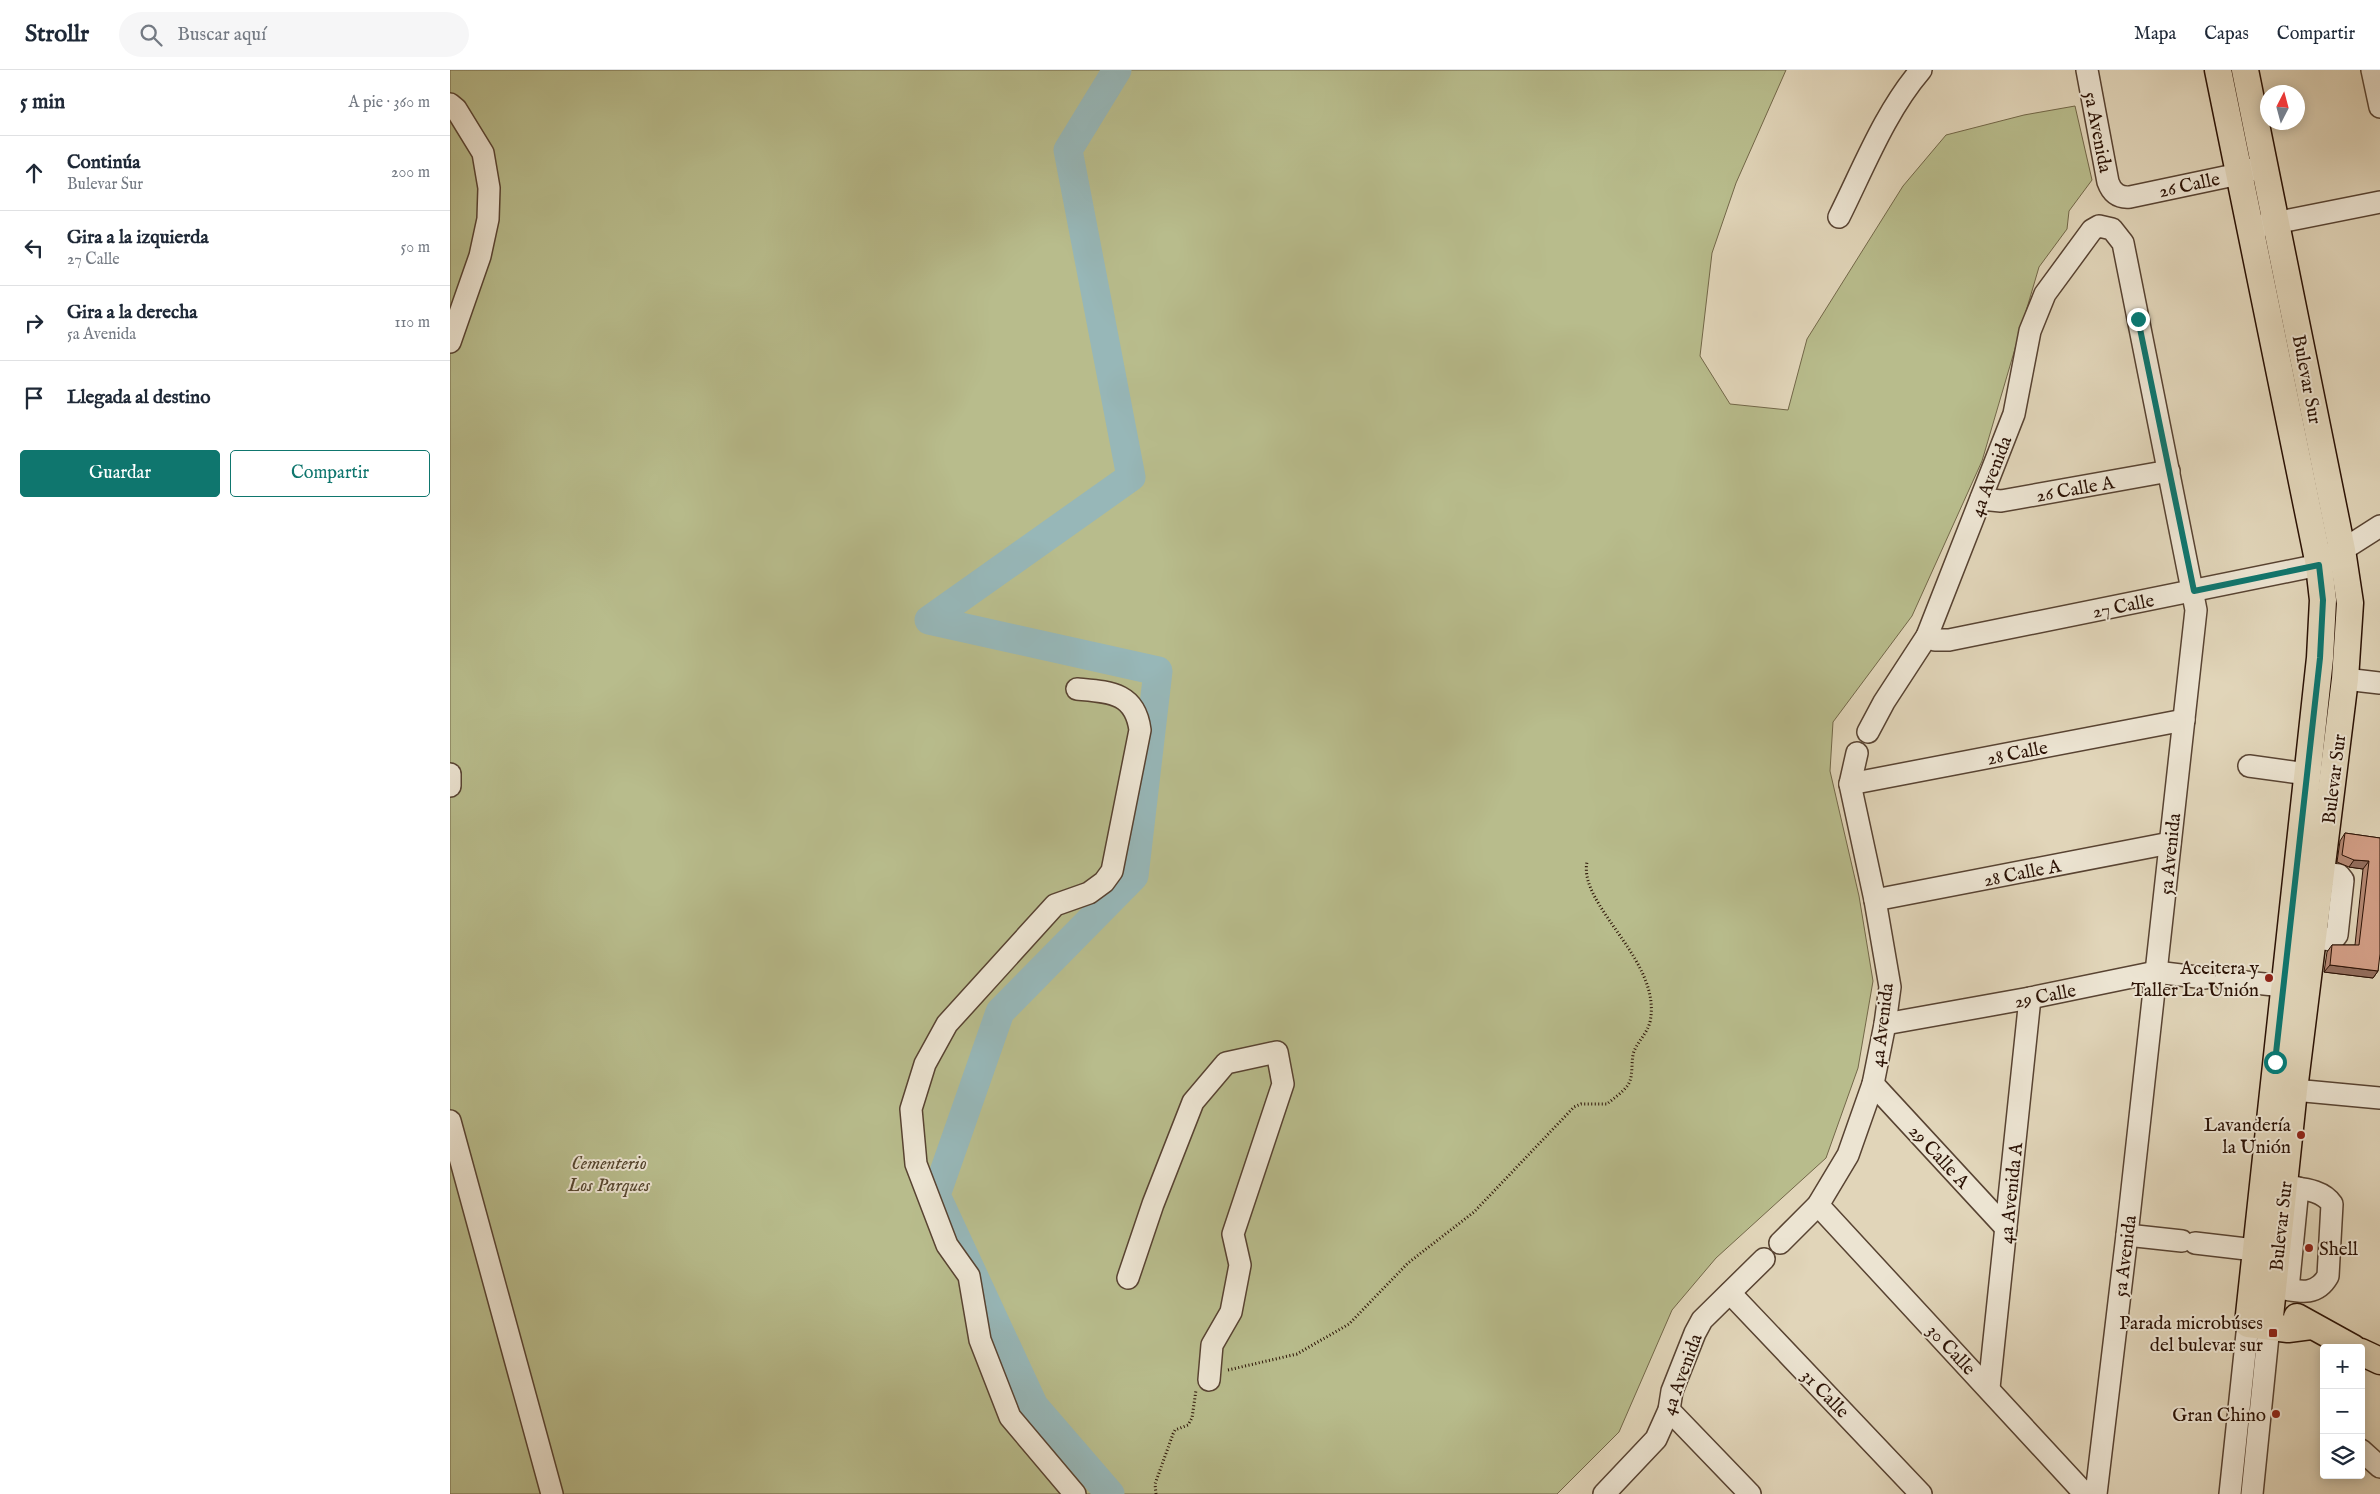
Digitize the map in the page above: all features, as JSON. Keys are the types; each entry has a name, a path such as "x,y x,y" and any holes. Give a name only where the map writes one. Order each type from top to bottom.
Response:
{"main road":[{"name":"Bulevar Sur","path":"2218,70 2319,565 2323,600 2320,658 2255,1250 2267,1304"},
{"name":"Bulevar Sur","path":"2245,70 2342,550 2350,603 2346,679 2294,1090 2291,1187 2267,1304"},
{"path":"2267,1304 2288,1329 2311,1326 2346,1344"},
{"path":"2365,1354 2380,1361"}],"street":[{"path":"1840,217 1893,108 1907,86 1921,70"},
{"name":"5a Avenida","path":"2087,70 2108,182 2115,193"},
{"path":"2372,70 2380,107"},
{"path":"450,104 456,109 483,153 489,188 488,220 480,256 450,342"},
{"name":"26 Calle","path":"2115,193 2125,197 2239,174 2264,165"},
{"path":"2250,228 2380,202"},
{"name":"4a Avenida","path":"1868,732 1884,702 1928,636 2014,414 2030,331 2045,294 2092,230 2099,226 2106,227"},
{"name":"5a Avenida","path":"2096,1494 2127,1236 2196,610 2194,591 2123,243 2116,232 2106,227"},
{"name":"26 Calle A","path":"1981,499 2001,501 2169,471"},
{"path":"2319,565 2380,526"},
{"name":"27 Calle","path":"1928,636 1935,640 1949,640 2319,565"},
{"path":"2346,679 2380,683"},
{"path":"1074,1494 1010,1417 980,1340 969,1276 947,1245 916,1164 911,1109 925,1064 947,1024 1054,905 1090,893 1104,882 1112,871 1140,730 1138,715 1127,701 1111,692 1077,689"},
{"name":"28 Calle","path":"1850,784 2184,720"},
{"name":"4a Avenida","path":"1780,1243 1818,1205 1848,1155 1874,1084 1885,1024 1890,987 1850,784 1856,754"},
{"path":"2249,766 2307,774"},
{"path":"450,774 450,786"},
{"name":"28 Calle A","path":"1874,900 2170,843"},
{"name":"29 Calle","path":"1885,1024 2030,998 2156,972 2284,986"},
{"name":"4a Avenida A","path":"1989,1388 2030,998"},
{"path":"1128,1278 1153,1204 1193,1102 1226,1063 1277,1052 1283,1084 1233,1234 1240,1265 1231,1312 1212,1346 1209,1380"},
{"name":"29 Calle A","path":"1874,1084 2006,1228"},
{"path":"2294,1090 2380,1098"},
{"path":"450,1122 552,1494"},
{"path":"2267,1304 2323,1286 2328,1276 2332,1204 2327,1197 2291,1187"},
{"name":"30 Calle","path":"1818,1205 2085,1494"},
{"path":"2127,1236 2255,1250"},
{"name":"4a Avenida","path":"1604,1494 1656,1439 1669,1410 1672,1391 1702,1320 1764,1259"},
{"name":"31 Calle","path":"1730,1293 1921,1494"},
{"name":"Bulevar Sur","path":"2230,1494 2267,1304"},
{"name":"Bulevar Sur","path":"2252,1494 2267,1304"},
{"path":"1669,1410 1750,1494"},
{"path":"2365,1454 2380,1467"}],"path":[{"path":"1156,1494 1155,1484 1173,1434 1175,1430 1188,1425 1192,1418 1193,1396 1196,1390 1221,1372 1297,1354 1349,1324 1408,1263 1474,1212 1574,1107 1581,1104 1607,1104 1630,1082 1634,1049 1646,1034 1650,1020 1648,987 1642,970 1590,888 1586,868 1587,862"}],"green space":[{"name":"Cementerio Los Parques","path":"450,70 1786,70 1736,183 1712,253 1700,356 1730,404 1788,410 1807,339 1903,186 1946,135 2024,115 2075,106 2092,180 2069,211 2067,229 2039,267 1982,461 1912,616 1833,722 1830,771 1859,896 1873,981 1858,1068 1826,1158 1716,1258 1672,1310 1619,1432 1557,1494 450,1494"}],"building":[{"path":"2345,833 2380,838 2380,954 2378,971 2330,965 2332,945 2359,945 2369,861 2354,860 2342,855"}],"waterway":[{"path":"1110,1494 1034,1406 936,1195 1000,1012 1134,876 1158,671 929,620 1131,477 1068,150 1117,70"}],"place":[{"name":"Aceitera y Taller La Unión","path":"2269,978"},
{"name":"Lavandería la Unión","path":"2301,1135"},
{"name":"Shell","path":"2309,1248"},
{"name":"Parada microbúses del bulevar sur","path":"2273,1333"},
{"name":"Gran Chino","path":"2276,1414"}],"route":[{"path":"2138,319 2194,591 2319,565 2323,600 2320,658 2275,1062"}]}
